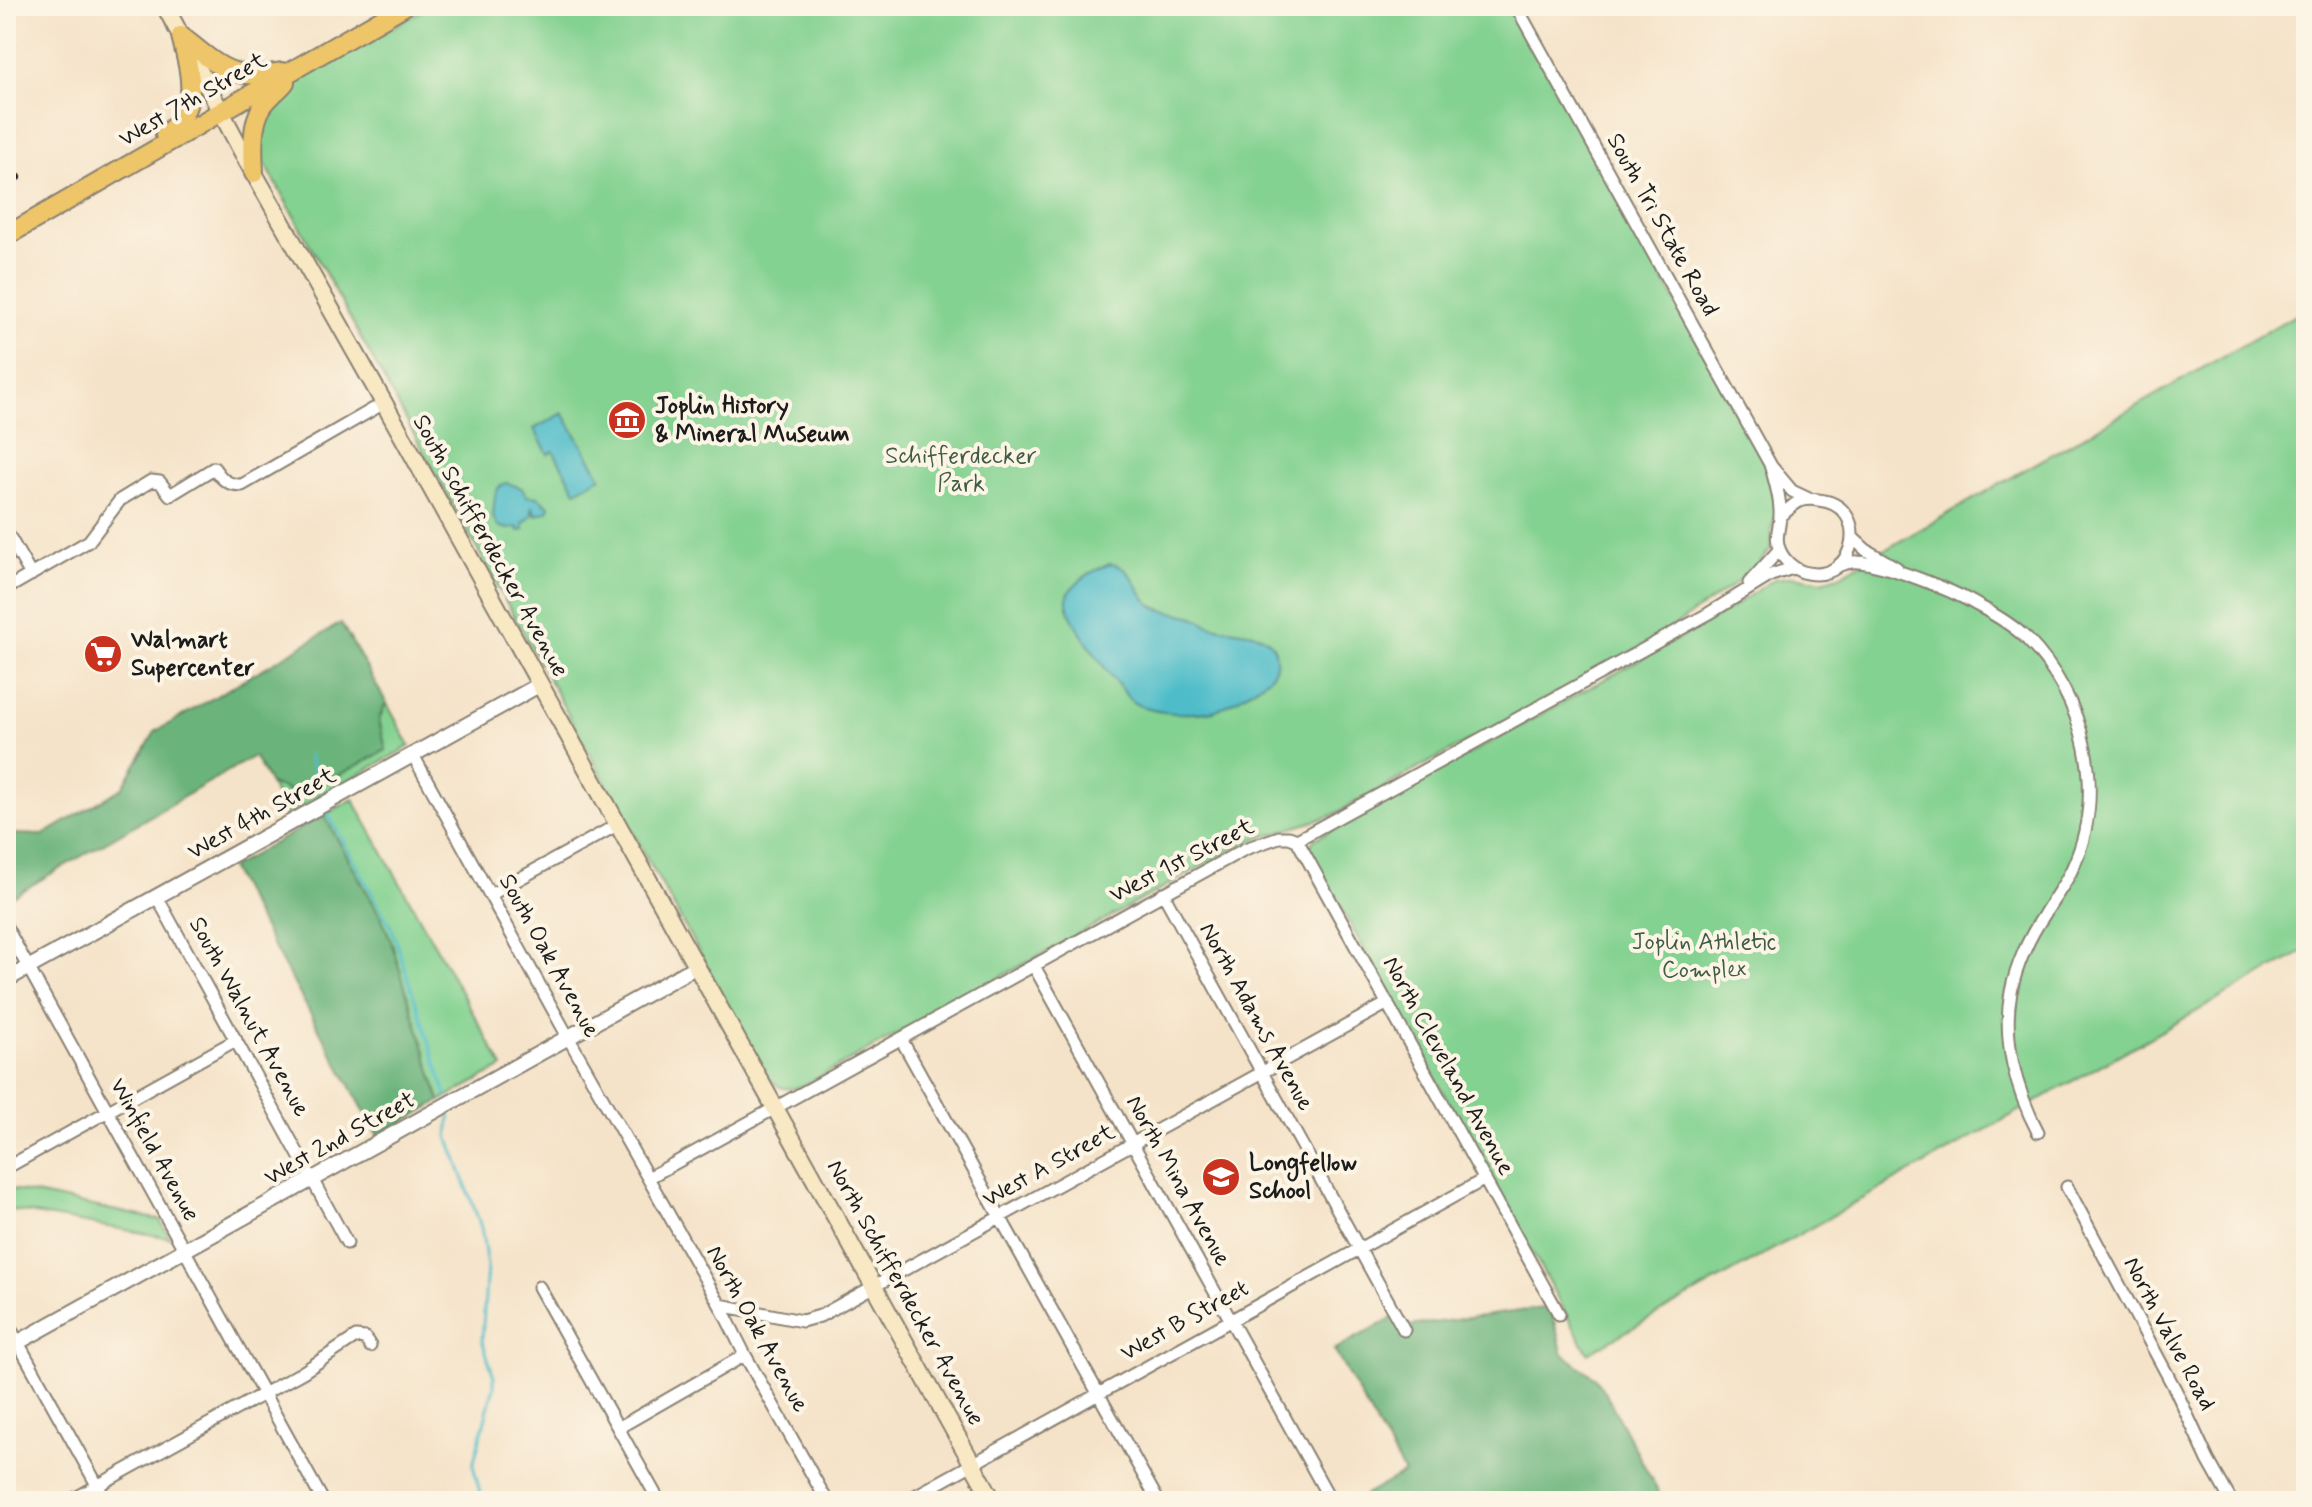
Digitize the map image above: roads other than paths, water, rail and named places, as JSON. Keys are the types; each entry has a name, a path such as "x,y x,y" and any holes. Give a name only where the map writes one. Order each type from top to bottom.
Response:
{"main road":[{"name":"South Schifferdecker Avenue","path":"165,6 254,173 774,1108"},
{"name":"West 7th Street","path":"6,236 404,6"},
{"path":"181,36 232,73 259,75 292,70"},
{"path":"152,151 177,124 188,106 192,82 181,36"},
{"path":"254,173 256,123 261,108 283,86 292,70"},
{"name":"North Schifferdecker Avenue","path":"774,1108 993,1501"}],"street":[{"name":"South Tri State Road","path":"1516,6 1771,466 1792,491 1809,499 1830,501 1843,509 1851,522 1853,538"},
{"path":"6,589 89,541 120,500 151,481 160,482 170,495 214,468 224,482 242,485 384,403"},
{"name":"South Tri State Road","path":"1771,466 1781,516 1777,536 1779,550"},
{"path":"1781,516 1799,501 1809,499"},
{"path":"6,531 31,575"},
{"path":"1840,565 1849,552 1853,538 1866,550 1907,575"},
{"path":"1779,550 1793,568 1805,573 1830,571 1856,561 1907,575 1970,601 1995,615 2025,638 2059,679 2079,722 2089,776 2081,847 2072,869 2042,916 2019,965 2010,993 2010,1050 2015,1077 2027,1112 2038,1132"},
{"name":"West 1st Street","path":"1737,595 1779,550"},
{"name":"West 1st Street","path":"648,1178 1163,893 1261,842 1279,837 1297,840 1708,614 1771,575 1793,568"},
{"name":"West 4th Street","path":"6,980 539,685"},
{"name":"South Oak Avenue","path":"413,755 648,1178"},
{"path":"490,895 617,825"},
{"name":"North Cleveland Avenue","path":"1297,840 1559,1314"},
{"name":"North Adams Avenue","path":"1163,893 1404,1330"},
{"name":"South Walnut Avenue","path":"157,897 347,1243"},
{"name":"Winfield Avenue","path":"6,927 323,1501"},
{"name":"North Mina Avenue","path":"1034,966 1331,1501"},
{"name":"West 2nd Street","path":"12,1346 695,967"},
{"name":"West A Street","path":"720,1305 802,1321 820,1316 1388,1003"},
{"path":"901,1039 1158,1501"},
{"path":"6,1168 236,1040"},
{"name":"North Oak Avenue","path":"648,1178 827,1501"},
{"name":"West B Street","path":"906,1501 1485,1179"},
{"name":"North Valve Road","path":"2067,1187 2231,1501"},
{"path":"539,1287 659,1501"},
{"path":"6,1321 12,1346 106,1501"},
{"path":"70,1501 303,1372 356,1337 365,1338 370,1346"},
{"path":"618,1428 745,1355"}],"water":[{"path":"563,413 601,477 576,491 553,451 548,454 534,429"},
{"path":"506,483 522,488 527,496 538,497 550,507 548,511 536,515 532,506 532,515 523,524 524,530 498,526 493,517 495,495 499,487"},
{"path":"1110,564 1126,570 1144,597 1157,608 1219,627 1250,632 1268,640 1276,658 1272,673 1244,695 1213,711 1158,711 1130,700 1092,650 1068,608 1067,599 1073,587"}],"waterway":[{"path":"309,755 318,792"},
{"path":"326,810 391,927 447,1096"},
{"path":"451,1110 448,1136 481,1227 487,1266 482,1340 494,1386 474,1461 482,1501"}],"railway":[{"path":"6,186 19,177"}],"place":[{"name":"Joplin History & Mineral Museum","path":"627,420"},
{"name":"Walmart Supercenter","path":"103,654"},
{"name":"Longfellow School","path":"1221,1177"}],"park label":[{"name":"Schifferdecker Park","path":"961,470"},
{"name":"Joplin Athletic Complex","path":"1704,956"}]}
